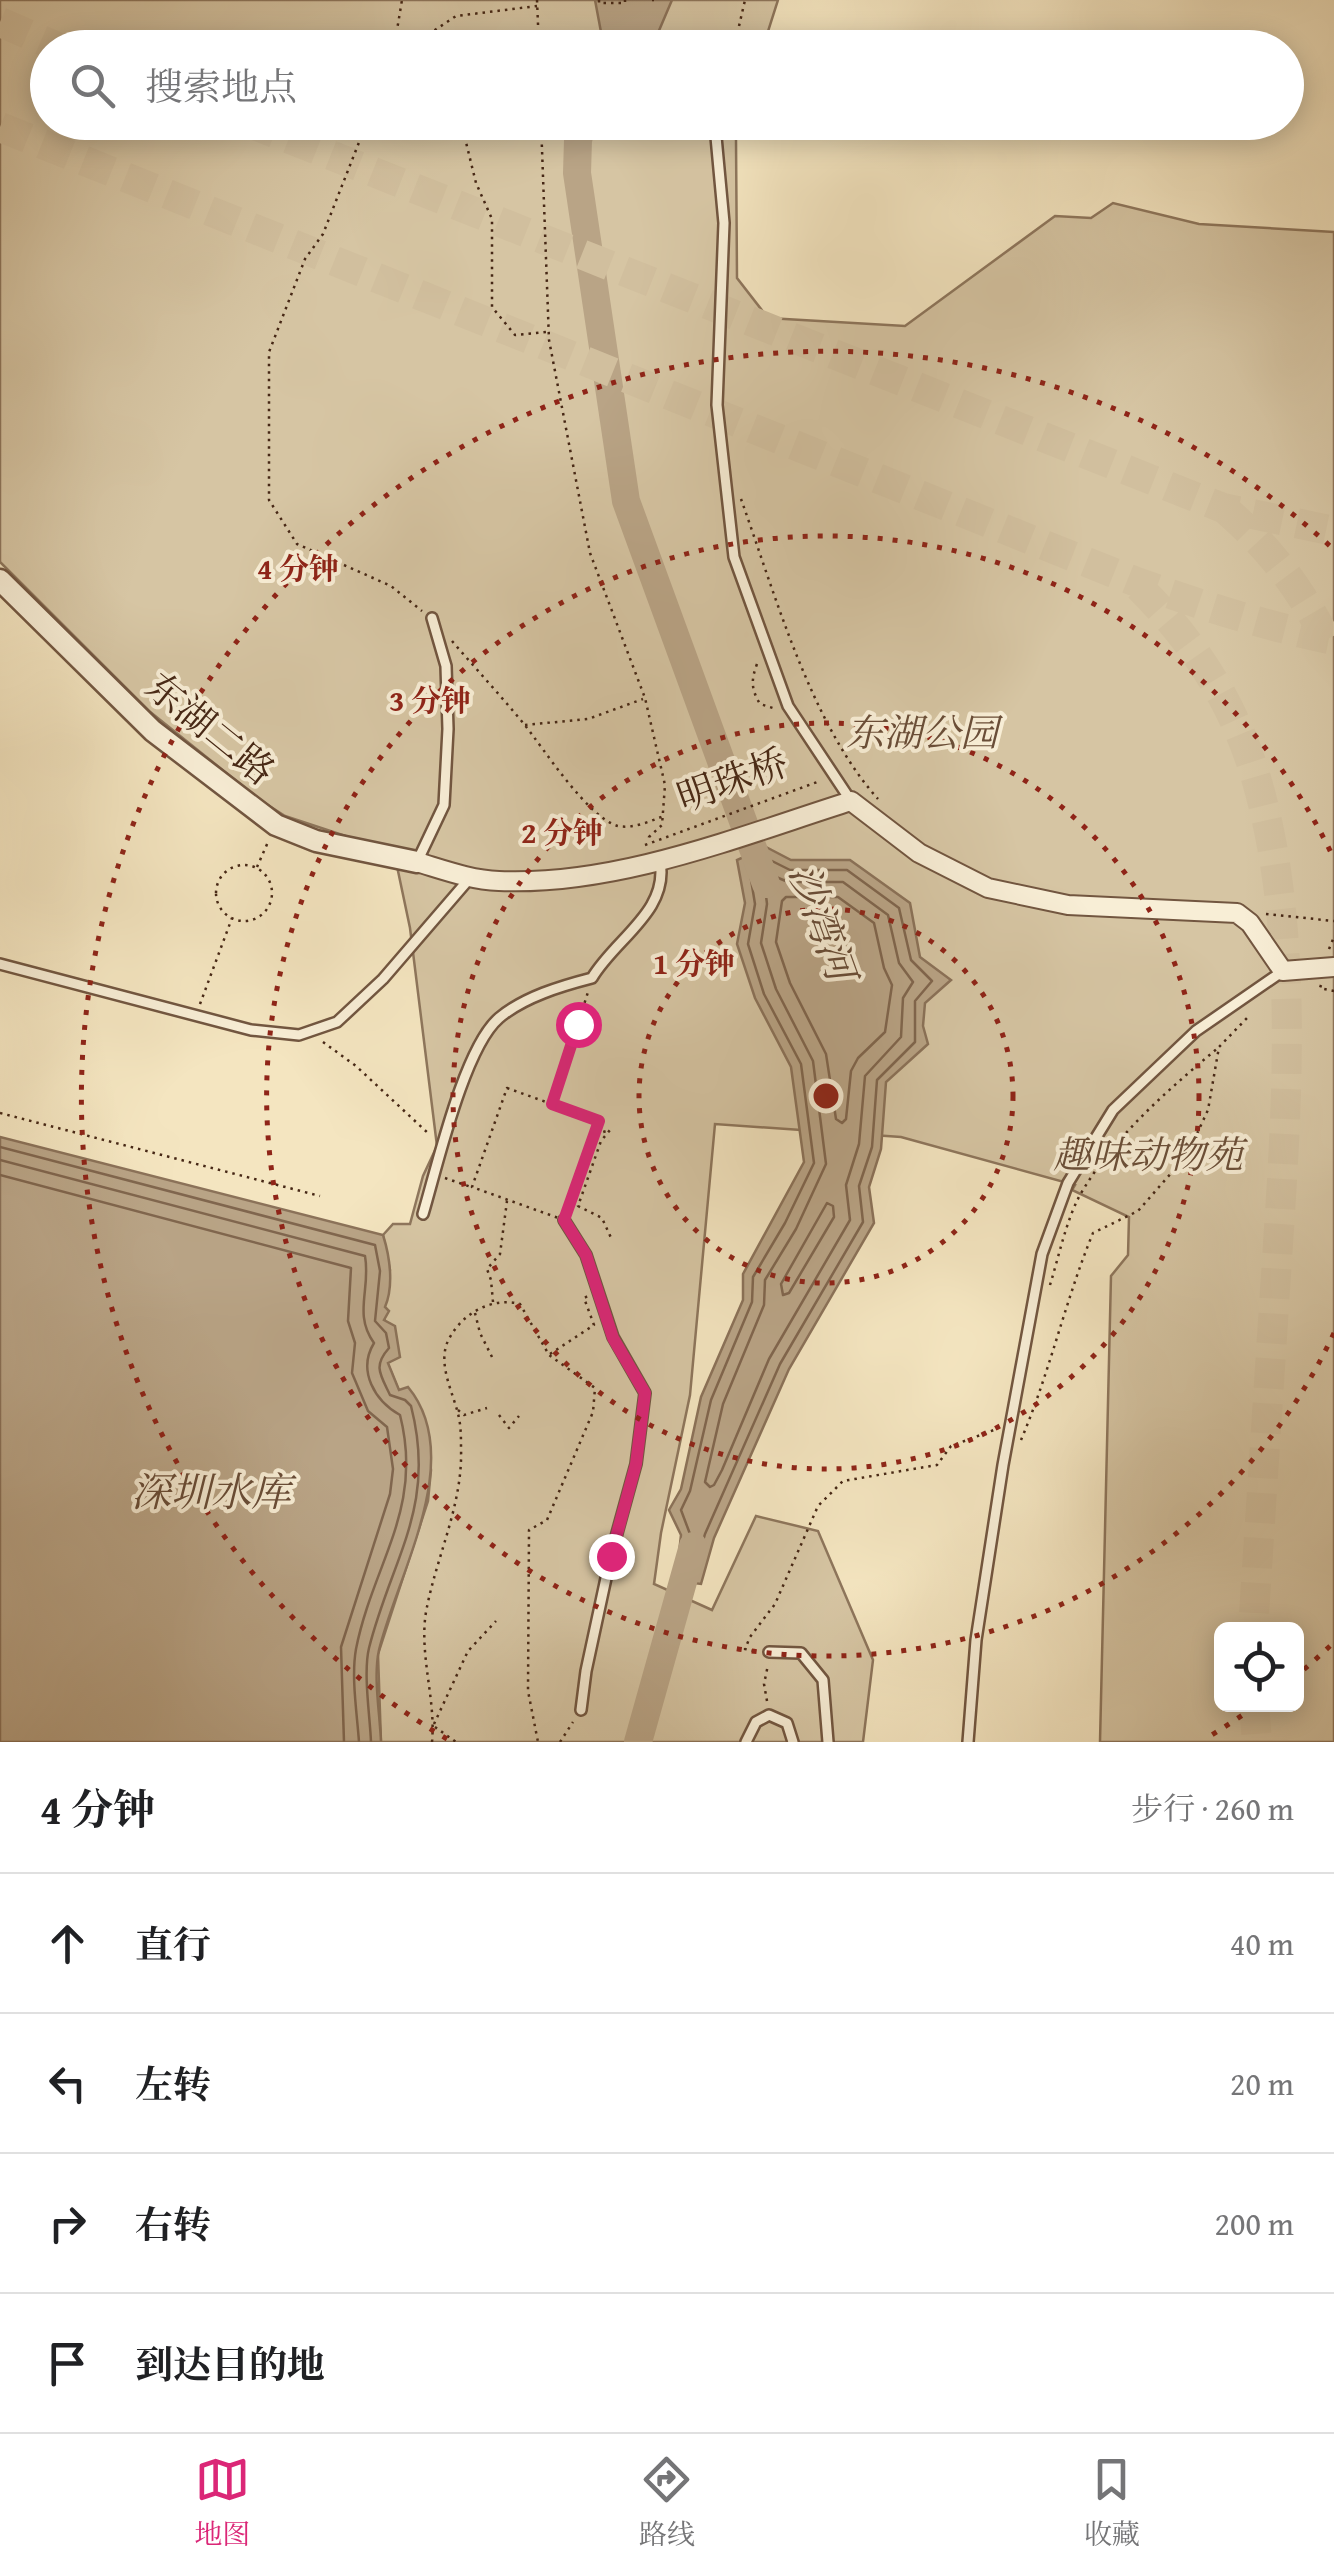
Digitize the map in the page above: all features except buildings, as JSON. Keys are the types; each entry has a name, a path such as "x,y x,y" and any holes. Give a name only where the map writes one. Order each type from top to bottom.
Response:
{"street":[{"name":"东湖二路","path":"0,580 154,731 276,825 316,840 417,862"},
{"name":"明珠桥","path":"417,862 470,878 556,878 660,862 851,801"},
{"path":"851,801 919,853 988,888 1068,905 1237,913 1250,923 1282,972 1334,967"}],"lane":[{"path":"716,140 724,223 717,404 734,557 789,709 851,801"},
{"path":"417,862 444,805 446,666 432,618"},
{"path":"423,1214 469,1064 497,1019 560,986 592,978 602,961 658,899 664,880 660,862"},
{"path":"0,964 251,1030 298,1035 337,1022 384,979 470,878"},
{"path":"968,1742 976,1640 1009,1430 1042,1254 1068,1183 1114,1110 1196,1031 1282,972"},
{"path":"564,1220 586,1255 613,1338 645,1393 636,1464 611,1556 581,1710"},
{"path":"769,1652 801,1653 823,1680 828,1742"},
{"path":"746,1742 756,1722 769,1715 787,1723 793,1742"}],"path":[{"path":"397,30 402,0"},
{"path":"599,0 625,4 625,0"},
{"path":"738,30 745,0"},
{"path":"435,30 456,16 537,3 538,30"},
{"path":"360,140 324,234 305,258 269,352 269,500 297,544 391,586 432,618 525,725 572,790 616,826 638,826 664,816"},
{"path":"465,140 476,183 492,218 492,307 515,334 549,332"},
{"path":"541,140 549,332 590,552 645,698 665,785 662,825 648,837 650,841"},
{"path":"740,496 785,623 825,716 858,776 879,800"},
{"path":"767,648 752,679 752,692 760,704 789,709"},
{"path":"525,725 588,719 645,698"},
{"name":"明珠桥","path":"670,836 816,783"},
{"path":"256,868 276,825"},
{"path":"239,865 256,868 271,884 268,907 252,920 232,918 219,906 218,881 239,865"},
{"path":"1260,914 1334,921"},
{"path":"196,1014 232,918"},
{"path":"552,1104 592,978"},
{"path":"1320,988 1334,991"},
{"path":"1046,1296 1078,1198 1092,1178 1150,1106 1248,1018"},
{"path":"307,1032 356,1066 443,1145"},
{"path":"1016,1453 1038,1399 1072,1284 1094,1233 1138,1211 1187,1154 1208,1110 1219,1047"},
{"path":"434,1174 564,1220 599,1121 508,1088 472,1187"},
{"path":"0,1113 320,1196"},
{"path":"578,1206 601,1141 610,1130 594,1135"},
{"path":"492,1303 492,1280 487,1269 500,1254 508,1200"},
{"path":"570,1202 602,1218 612,1240"},
{"path":"549,1355 594,1325 584,1298"},
{"path":"432,1742 426,1616 462,1467 461,1426 444,1358 449,1338 474,1312 506,1300 520,1304 549,1355 596,1388 593,1412 547,1520 529,1530 528,1691 538,1742"},
{"path":"474,1312 492,1356"},
{"path":"456,1409 464,1416 486,1408"},
{"path":"498,1415 509,1428 520,1416"},
{"path":"769,1715 764,1684 769,1652 745,1649 776,1604 818,1506 842,1480 936,1465 951,1446 990,1430 1009,1430"},
{"path":"434,1726 468,1651 496,1621"},
{"path":"560,1742 581,1710"},
{"path":"434,1726 456,1742"}],"green space":[{"name":"东湖公园","path":"0,0 778,0 768,30 30,30 30,140 736,140 737,278 768,318 905,326 1055,216 1091,218 1113,203 1199,224 1334,232 1334,1742 1100,1742 1111,1276 1128,1255 1129,1217 1072,1190 1075,1185 901,1137 715,1124 690,1395 654,1584 712,1610 756,1516 818,1531 873,1660 863,1742 381,1742 378,1654 428,1501 431,1470 425,1421 399,1391 387,1362 384,1307 390,1270 383,1235 393,1224 410,1224 423,1176 437,1146 410,928 394,852 285,816 149,711 0,562"}],"water":[{"path":"595,0 672,0 659,30 601,30"},
{"path":"766,847 791,860 850,860 910,903 920,957 951,980 925,1003 923,1026 928,1044 886,1082 881,1149 869,1187 874,1223 789,1369 714,1538 701,1584 676,1581 681,1535 669,1510 681,1489 701,1397 743,1300 743,1274 804,1162 791,1067 755,998 737,944 745,903 737,860"},
{"name":"深圳水库","path":"0,1137 383,1235 390,1281 385,1307 389,1311 384,1320 395,1326 400,1357 388,1363 399,1390 408,1387 424,1416 431,1448 422,1517 377,1661 381,1742 0,1742"}],"waterway":[{"name":"沙湾河","path":"578,140 577,173 626,501 766,884"},
{"name":"沙湾河","path":"638,1742 693,1546"}],"tunnel":[{"path":"0,22 30,35"},
{"path":"0,127 30,139"},
{"path":"32,140 1134,581 1233,614 1334,640"},
{"path":"293,140 1223,508 1334,531"},
{"path":"1226,510 1259,541 1286,575 1332,651"},
{"path":"1139,587 1194,652 1236,724 1256,778 1279,894 1285,955 1286,1079 1254,1622"},
{"path":"1255,1712 1257,1742"}],"route":[{"path":"578,1024 552,1104 599,1121 564,1220 586,1255 613,1338 645,1393 636,1464 611,1556"}],"park label":[{"name":"趣味动物苑","path":"1148,1154"}]}
